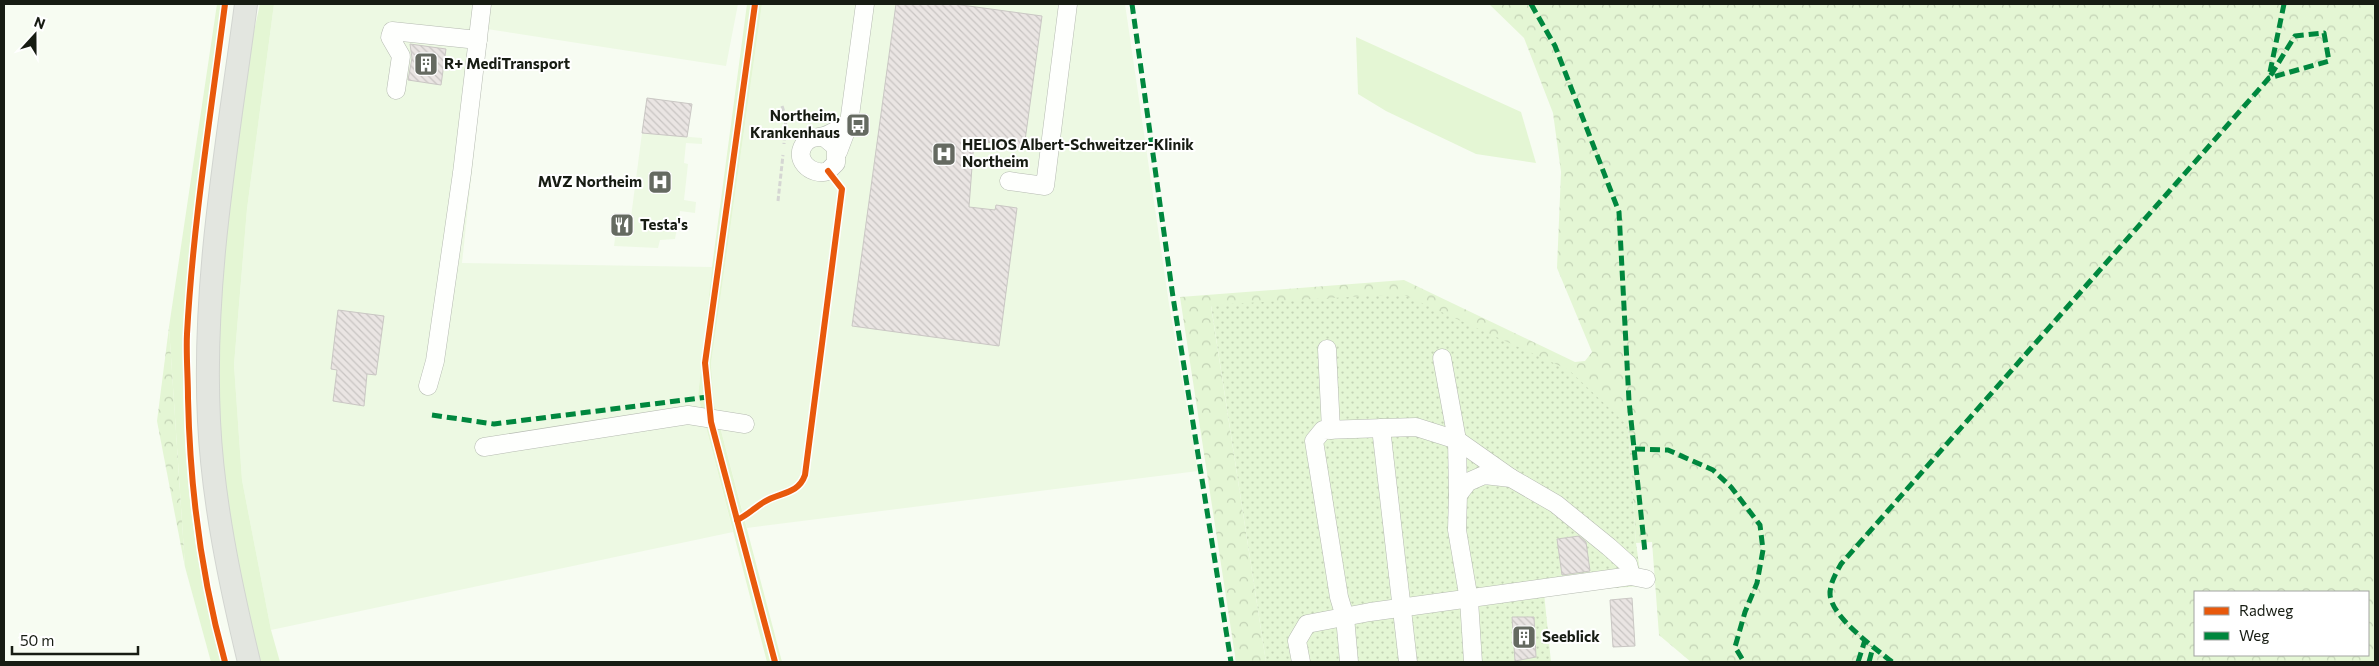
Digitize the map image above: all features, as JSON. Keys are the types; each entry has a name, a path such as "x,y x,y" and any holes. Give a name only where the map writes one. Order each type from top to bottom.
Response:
{"main road":[{"path":"246,4 216,226 209,332 209,400 214,490 249,662"}],"lane":[{"path":"428,386 435,361 441,324 462,173 482,4"},
{"path":"849,123 824,137 808,140 802,149 802,160 808,169 818,173 828,171 836,163 849,123 865,4"},
{"path":"1009,181 1045,186 1068,4"},
{"path":"396,90 401,56 390,37 392,31 478,40"},
{"path":"824,137 833,142 838,152"},
{"path":"1327,349 1331,430"},
{"path":"1442,358 1457,440 1457,530 1469,600 1473,662"},
{"path":"484,448 688,415 745,424"},
{"path":"1301,662 1298,641 1307,624 1345,617 1401,608 1639,578 1628,564 1609,547 1556,504 1511,478 1457,440 1416,427 1323,430 1314,441 1339,597 1345,617 1349,662"},
{"path":"1381,428 1408,662"},
{"path":"1458,495 1468,482 1484,475 1511,478"}],"path":[{"path":"778,201 786,130 786,112 782,106"}],"shaded area":[{"path":"274,4 738,4 726,66 487,29 462,263 712,267 698,396 733,532 271,630 242,480 234,365 247,209"},
{"name":"HELIOS Albert-Schweitzer-Klinik Northeim","path":"762,4 1125,4 1169,304 1198,471 747,528 714,404 711,364"},
{"name":"MVZ Northeim","path":"642,133 702,138 702,144 686,143 684,163 688,164 684,200 696,202 695,213 680,211 675,239 660,240 658,248 614,246 618,216 631,217"}],"green space":[{"path":"217,4 223,4 194,208 186,289 183,372 186,455 195,539 202,581 223,662 211,662 185,567 169,327"},
{"path":"260,4 274,4 247,209 234,365 242,480 271,630 280,662 257,662 240,594 218,423 217,351 222,258 252,40"},
{"path":"747,4 762,4 711,364 714,404 782,662 767,662 698,396 712,267"},
{"path":"1489,4 2375,4 2375,662 1691,662 1659,635 1652,542 1636,543 1628,426 1211,306 1266,662 1236,662 1180,297 1404,280 1575,362 1585,361 1592,352 1557,268 1561,172 1553,113 1524,38"},
{"path":"1356,37 1521,112 1536,163 1476,154 1386,111 1358,94"},
{"path":"1402,294 1569,370 1628,426 1636,543 1642,586 1544,593 1551,662 1266,662 1211,305"},
{"path":"169,327 185,567 157,421"}],"building":[{"path":"896,4 954,4 1042,16 1024,148 974,140 969,207 995,210 996,205 1017,208 999,346 852,326"},
{"name":"R+ MediTransport","path":"410,44 446,49 441,85 408,80 412,58"},
{"name":"MVZ Northeim","path":"647,98 692,104 687,137 642,133"},
{"path":"338,310 384,316 376,375 367,374 364,406 333,401 337,370 331,369"},
{"path":"1579,536 1586,542 1590,571 1562,575 1557,539"},
{"path":"1632,598 1635,646 1613,647 1610,600"},
{"name":"Seeblick","path":"1512,617 1534,617 1536,657 1515,661"}],"marked path":[{"path":"1132,4 1173,297 1231,662"},
{"path":"1531,4 1555,46 1619,212 1629,401 1645,552"},
{"path":"2270,72 2284,4"},
{"path":"1892,662 1855,631 1832,603 1831,586 1841,564 2269,78 2329,61 2324,33 2295,36 2269,78"},
{"path":"432,415 494,424 708,397"},
{"path":"1635,449 1668,450 1713,470 1731,487 1760,525 1763,550 1757,583 1745,612 1735,647 1744,662"},
{"path":"1858,662 1865,640"},
{"path":"1869,662 1873,647"}],"cycle path":[{"path":"225,4 198,210 190,292 187,350 189,432 198,532 209,597 225,662"},
{"path":"755,4 705,363 711,422 775,662"},
{"path":"737,520 760,504 793,490 805,475 842,189 828,171"}],"place":[{"name":"R+ MediTransport","path":"426,64"},
{"name":"Northeim, Krankenhaus","path":"858,125"},
{"name":"HELIOS Albert-Schweitzer-Klinik Northeim","path":"944,154"},
{"name":"MVZ Northeim","path":"660,182"},
{"name":"Testa's","path":"622,225"},
{"name":"Seeblick","path":"1524,637"}]}
